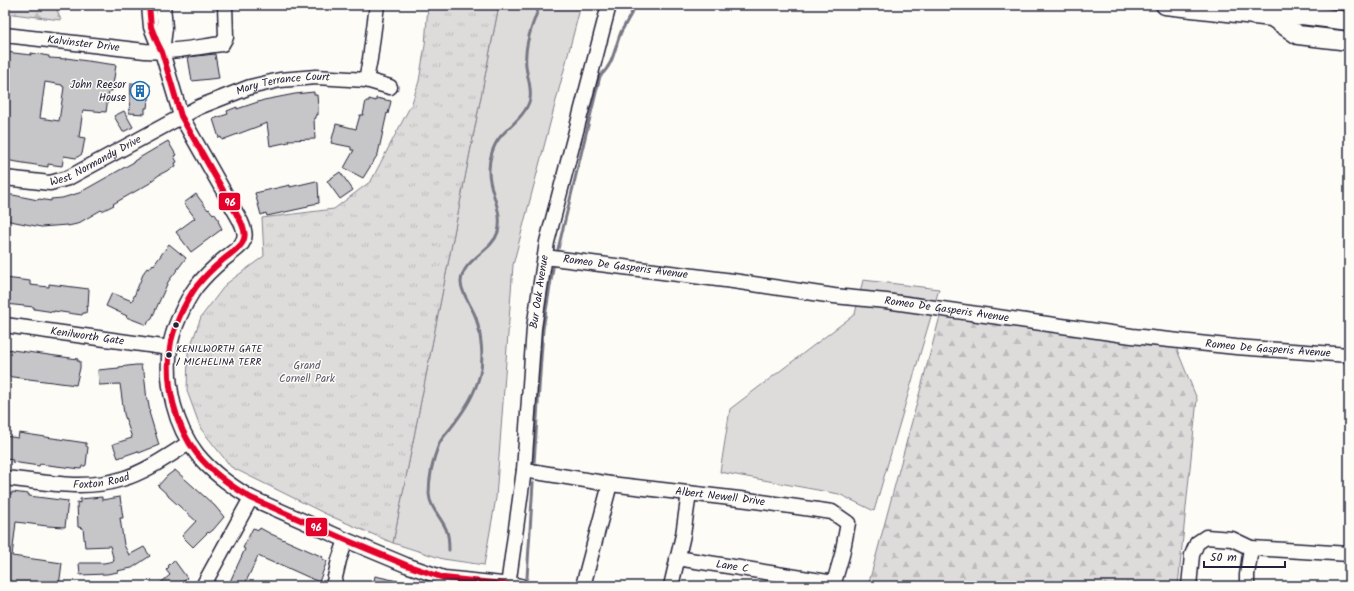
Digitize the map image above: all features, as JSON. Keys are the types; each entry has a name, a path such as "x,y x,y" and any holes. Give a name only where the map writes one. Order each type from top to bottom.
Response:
{"main road":[{"path":"1165,5 1272,17 1302,15 1349,21"},
{"path":"1272,17 1298,35 1349,41"}],"street":[{"path":"149,5 152,27 162,52 181,116 241,222 245,232 244,242 214,268 196,288 180,317 170,348 170,380 176,413 190,443 198,455 214,473 251,498 406,565 444,578 512,586"},
{"path":"162,52 165,28 163,5"},
{"name":"Kalvinster Drive","path":"5,35 162,52 222,44 226,37 225,5"},
{"path":"366,80 377,5"},
{"name":"Bur Oak Avenue","path":"512,586 524,470 534,328 547,242 609,5"},
{"name":"Mary Terrance Court","path":"181,116 220,98 250,87 280,80 316,77 366,80 390,87"},
{"name":"West Normandy Drive","path":"5,178 50,183 68,178 124,149 181,116"},
{"name":"Romeo De Gasperis Avenue","path":"545,257 733,281 834,296 886,301 1132,336 1236,347 1349,355"},
{"name":"Kenilworth Gate","path":"5,324 170,348"},
{"name":"Foxton Road","path":"5,478 60,484 89,485 121,480 155,464 190,443"},
{"name":"Albert Newell Drive","path":"524,470 610,484 748,500 832,512 848,522 842,555 833,585"},
{"path":"583,586 610,484"},
{"path":"671,586 683,535 690,493"},
{"path":"203,586 251,498"},
{"path":"1189,586 1192,555 1197,543 1206,537 1232,540 1252,548 1349,554"},
{"path":"333,586 339,560 346,540"},
{"path":"1246,586 1252,548"},
{"name":"Lane C","path":"677,558 833,585"}],"green space":[{"path":"5,5 55,5 61,20 5,13"},
{"name":"Grand Cornell Park","path":"428,5 499,5 393,543 328,515 231,467 201,429 187,391 188,353 201,317 226,284 264,256 262,218 334,209 371,181 412,103 419,81 425,45"},
{"path":"499,5 581,5 513,265 496,498 484,565 443,559 393,543"},
{"path":"863,280 939,289 874,511 839,494 720,472 730,409 855,314"},
{"path":"943,305 1171,335 1197,399 1178,586 868,586"}],"building":[{"path":"5,52 31,55 31,53 49,56 49,58 66,58 116,65 112,91 109,91 106,112 83,110 79,137 85,138 82,154 76,158 64,156 62,166 48,164 48,167 5,160","holes":["45,82 62,85 64,87 59,121 40,118"]},
{"path":"215,54 219,78 192,81 188,57"},
{"name":"John Reesor House","path":"131,83 150,85 149,100 147,108 145,108 145,114 129,113"},
{"path":"314,92 314,95 317,95 318,107 318,115 316,115 316,118 314,119 315,139 288,140 289,142 270,146 267,123 222,140 221,137 219,138 213,119 228,114 227,111 264,100"},
{"path":"376,98 391,101 378,154 363,178 344,168 354,150 351,150 351,147 331,143 336,124 356,129 360,115 363,115 366,101 369,101 369,99 376,101"},
{"path":"124,111 133,127 123,132 114,116"},
{"path":"168,141 176,155 174,156 177,162 175,163 176,166 159,175 151,181 152,182 113,204 114,205 102,211 101,210 77,224 68,226 41,227 5,220 5,195 51,201 51,199 62,198 79,193"},
{"path":"340,172 353,190 340,199 327,181"},
{"path":"316,181 318,183 319,203 308,205 308,207 267,216 266,213 261,215 255,193"},
{"path":"196,194 208,210 209,209 213,214 214,213 219,220 218,221 222,229 191,252 176,232 195,218 184,203"},
{"path":"169,244 186,258 168,282 151,320 149,320 147,325 126,317 127,316 106,306 112,293 132,301 144,272 147,268 149,269 153,264 154,265"},
{"path":"5,278 30,281 30,285 49,287 49,284 89,289 88,307 87,306 86,313 83,313 82,315 54,312 34,309 34,307 5,304"},
{"path":"5,349 78,359 77,361 80,361 80,368 76,385 5,376"},
{"path":"141,365 144,372 149,412 159,445 139,453 138,451 118,458 113,444 132,438 124,414 120,384 99,385 98,370"},
{"path":"19,433 86,443 86,446 88,447 86,465 82,466 81,469 40,464 39,466 12,462 13,460 5,459 5,436 18,438"},
{"path":"175,470 215,506 224,517 213,530 209,533 208,532 193,547 182,536 196,521 158,486"},
{"path":"12,492 29,494 29,496 68,501 65,527 16,522 12,556 62,563 59,586 5,586 5,493 12,494"},
{"path":"102,497 102,500 120,497 123,518 120,518 124,545 129,555 144,547 150,556 132,568 117,571 118,572 80,575 79,563 104,563 114,561 110,546 85,547 83,528 78,527 77,502 80,503 80,499"},
{"path":"253,528 259,530 260,528 323,557 322,559 327,561 319,582 258,556 244,586 228,586 245,549 243,548"},
{"path":"174,560 187,578 178,586 157,586 170,575 166,570"},
{"path":"375,576 402,582 401,586 373,586"}],"waterway":[{"path":"449,550 447,531 431,504 429,494 431,475 440,441 462,413 469,401 480,374 482,361 481,339 478,324 462,290 461,282 466,267 490,245 498,232 498,208 489,178 490,161 492,152 498,140 522,115 530,99 530,86 526,66 526,50 540,5"},
{"path":"558,249 600,76 611,61 621,32 636,5"},
{"path":"534,463 543,329 553,268"},
{"path":"527,578 533,483"}],"transit line":[{"name":"96","path":"149,5 151,27 162,52 181,116 241,222 245,234 244,240 240,246 212,269 196,287 188,300 173,333 169,362 169,376 173,404 177,418 189,443 197,454 222,479 251,498 346,540 406,565 444,578 521,586"}],"place":[{"name":"John Reesor House","path":"140,91"},
{"name":"KENILWORTH GATE / MICHELINA TERR","path":"169,355"}]}
